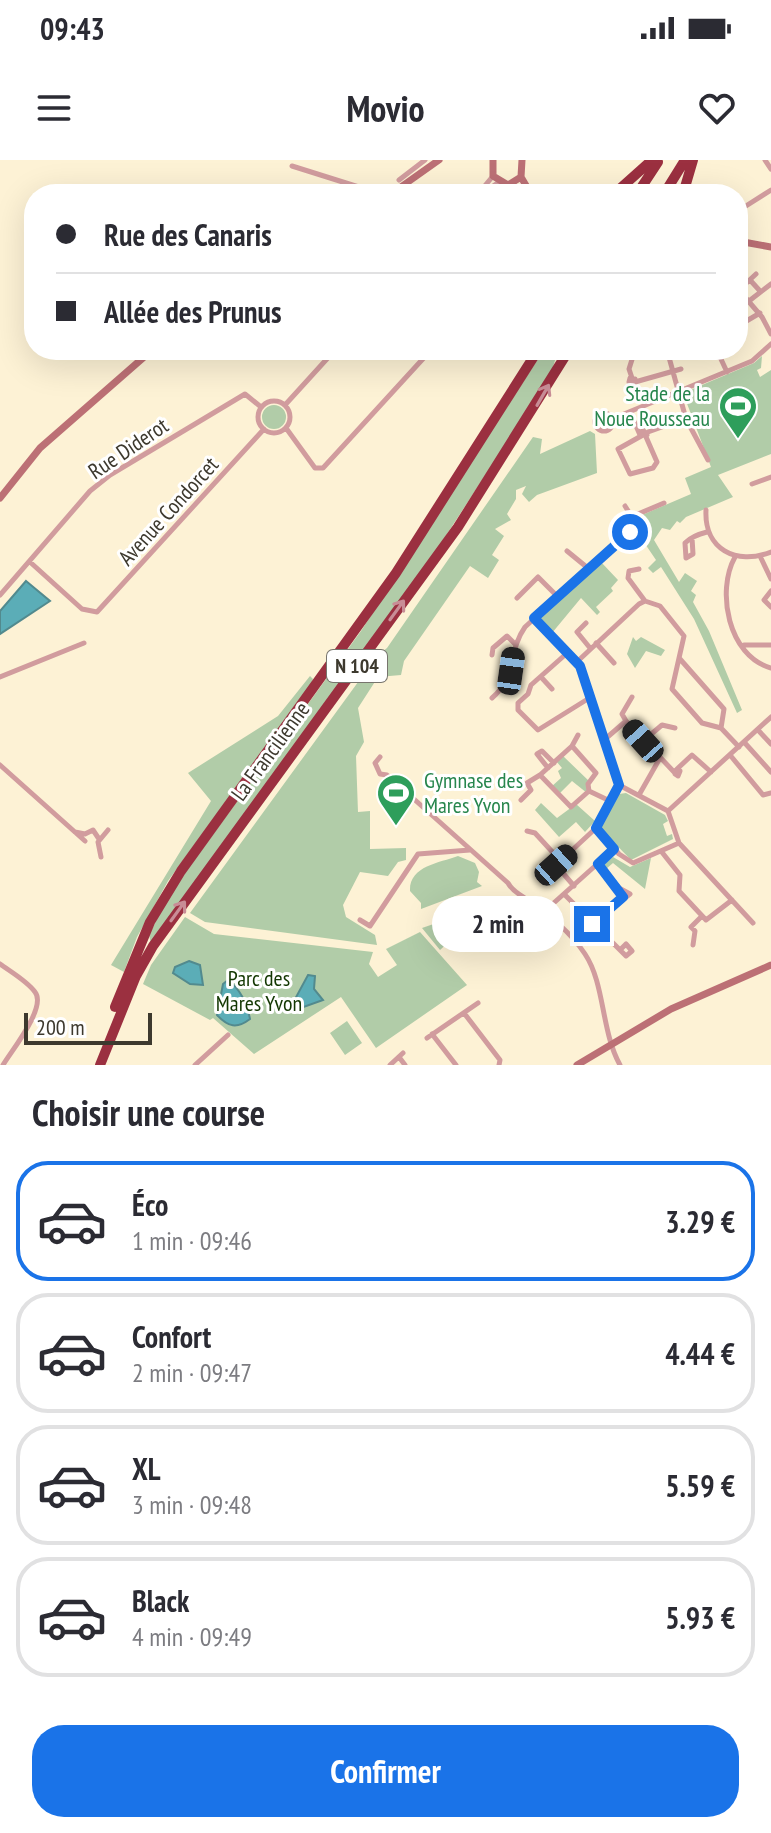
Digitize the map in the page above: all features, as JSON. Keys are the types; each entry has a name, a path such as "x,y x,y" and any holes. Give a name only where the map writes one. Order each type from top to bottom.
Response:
{"highway":[{"path":"625,184 652,160"},
{"path":"643,184 659,160"},
{"path":"670,184 685,160"},
{"path":"686,184 693,160"},
{"name":"La Francilienne","path":"93,1065 140,946 170,887 389,584 530,360"},
{"name":"La Francilienne","path":"100,1065 136,976 153,946 458,527 563,360"}],"street":[{"path":"399,180 425,160"},
{"path":"405,184 439,160"},
{"path":"491,160 496,179"},
{"path":"522,160 521,177 524,184"},
{"path":"765,160 771,169"},
{"path":"292,166 349,184"},
{"path":"496,179 513,184 521,177"},
{"path":"491,184 496,179"},
{"path":"748,205 771,190"},
{"path":"748,243 771,247"},
{"path":"756,274 750,280 760,291"},
{"path":"771,284 749,301 760,313 771,334"},
{"path":"748,320 760,313"},
{"path":"612,419 752,361 771,344"},
{"path":"0,498 40,448 141,360"},
{"path":"285,405 326,360"},
{"path":"286,428 315,468 323,468 422,360"},
{"path":"632,360 629,369 634,380 643,382 678,370"},
{"path":"672,360 678,370 686,419 697,433 708,460"},
{"path":"721,360 727,372"},
{"name":"Rue Diderot","path":"30,562 90,491 110,475 245,394 261,407"},
{"path":"275,401 285,405 290,419 286,428 272,433 264,429 258,421 261,407 275,401"},
{"path":"630,412 644,434 658,459 648,469 634,475 626,470 619,447 644,434 662,427"},
{"name":"Avenue Condorcet","path":"30,562 82,609 94,613 264,429"},
{"path":"752,484 771,477"},
{"path":"631,517 664,503"},
{"path":"492,698 509,679 515,644 534,618 637,525 625,506"},
{"path":"706,510 707,532 721,550 735,557 760,556 771,552"},
{"path":"692,538 707,532"},
{"path":"567,551 589,569"},
{"path":"760,556 771,579"},
{"path":"735,557 726,578 731,624 759,664 771,668"},
{"path":"0,595 30,562"},
{"path":"639,569 633,567 627,575 645,601 658,604 682,630 685,639 671,688 702,723 721,728 771,772"},
{"path":"517,598 517,593 538,577 558,597"},
{"path":"771,591 764,600 771,607"},
{"path":"578,662 645,601"},
{"path":"534,618 566,654 578,662 619,785 668,811 679,843 753,923"},
{"path":"586,623 577,632 590,648"},
{"path":"492,655 493,648 507,636 515,644"},
{"path":"0,677 84,643"},
{"path":"596,643 614,663"},
{"path":"743,645 771,645"},
{"path":"566,654 541,677 517,707 535,729 542,729 591,697"},
{"path":"680,659 725,711 721,728"},
{"path":"541,677 552,689"},
{"path":"632,697 623,712 626,721 660,758 676,771 692,755 711,772"},
{"path":"668,811 771,717"},
{"path":"604,740 626,721"},
{"path":"643,741 662,725 675,728"},
{"path":"758,730 771,744"},
{"path":"521,800 531,790 527,783 554,763 572,746 578,735"},
{"path":"572,746 596,773 588,784 589,791"},
{"path":"548,768 537,754 542,751 554,763"},
{"path":"730,755 763,795 771,793"},
{"path":"380,757 375,763 380,774 387,775 513,892 543,913 587,957 609,1045 620,1065"},
{"path":"639,795 660,758"},
{"path":"0,765 75,832 96,840"},
{"path":"540,775 568,806 574,805 589,791"},
{"path":"556,865 596,828 619,785"},
{"path":"589,791 610,801"},
{"path":"596,828 614,849 633,863 679,843"},
{"path":"85,838 91,830 100,855"},
{"path":"527,831 535,833 557,857 556,865 574,886"},
{"path":"547,909 614,849"},
{"path":"360,920 370,926 418,854 471,850"},
{"path":"661,851 680,875 679,891 702,916 711,920 732,900"},
{"path":"592,924 620,900 619,888 598,864"},
{"path":"564,894 621,949"},
{"path":"693,945 695,931 691,927 702,916"},
{"path":"0,964 36,993 38,1004 3,1065"},
{"path":"577,1065 671,1009 771,966"},
{"path":"456,1065 430,1036 478,1003"},
{"path":"464,1013 500,1060 499,1065"},
{"path":"195,1065 228,1035"},
{"path":"390,1065 401,1055 405,1065"}],"green space":[{"path":"762,356 761,368 757,370 760,377 771,370 771,454 718,475 733,497 686,517 680,523 677,521 670,530 662,528 654,540 679,582 685,573 697,581 691,591 696,595 693,602 709,631 742,710 737,713 694,619 661,567 653,573 648,568 656,560 637,532 642,528 635,518 691,494 685,478 711,467 683,393 754,363"},
{"path":"537,360 555,360 551,374 432,557 151,944 149,935 169,895 361,631"},
{"path":"274,405 283,408 286,417 283,426 274,429 265,426 262,417 265,408"},
{"path":"590,431 595,434 597,473 537,495 529,502 522,494 526,486 516,490 516,499 507,514 511,520 495,529 504,536 492,555 499,560 488,578 470,566 404,661 401,675 378,677 358,708 364,742 356,756 358,812 370,811 370,849 406,848 406,860 398,862 388,876 360,872 343,905 346,917 375,935 377,945 205,922 190,913 377,656 387,648 533,437 542,439 540,454"},
{"path":"601,562 618,580 611,588 613,591 596,607 600,612 597,615 581,598 552,633 539,618"},
{"path":"633,637 636,641 641,637 665,650 661,656 646,651 635,668 627,654"},
{"path":"310,676 313,679 311,684 168,881 137,937 124,972 111,965 211,801 188,773 278,716"},
{"path":"562,755 590,782 587,793 572,781 558,795 551,787 561,778 558,771 562,768 556,761"},
{"path":"626,793 665,815 668,821 663,824 667,836 672,834 673,839 631,860 600,828 619,794"},
{"path":"541,803 557,818 576,804 595,821 585,832 576,822 559,837 535,810"},
{"path":"458,856 475,863 479,872 477,882 482,886 421,909 421,903 410,891 414,876 426,867"},
{"path":"613,857 630,867 651,858 645,889 613,863 606,869 603,865"},
{"path":"477,909 463,929 440,950 422,928"},
{"name":"Parc des Mares Yvon","path":"185,917 214,934 373,952 369,964 378,977 397,965 386,949 420,932 467,985 376,1048 341,997 254,1054 213,1018 210,1020 143,984 151,965"},
{"path":"347,1021 362,1043 345,1055 330,1033"}],"water":[{"path":"26,581 50,601 0,634 0,611"},
{"path":"189,961 200,965 203,985 190,984 173,973 175,967"},
{"path":"308,975 315,976 314,989 323,1000 298,1009 295,999"},
{"path":"228,980 243,997 250,1019 237,1025 225,1022 217,1015 223,984"}],"place":[{"name":"Stade de la Noue Rousseau","path":"738,440"},
{"name":"Gymnase des Mares Yvon","path":"396,827"}],"route":[{"path":"592,924 623,897 598,864 614,849 596,828 619,785 580,666 534,618 630,532"}]}
